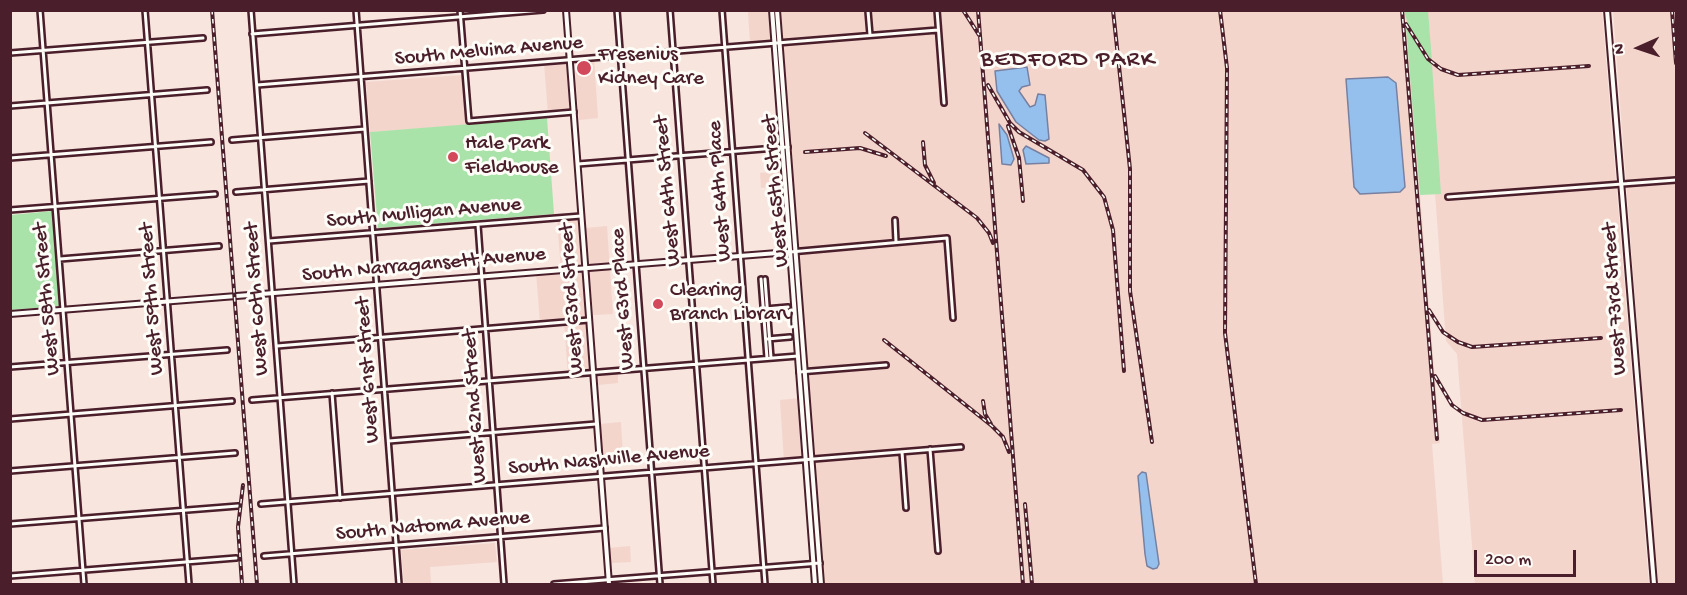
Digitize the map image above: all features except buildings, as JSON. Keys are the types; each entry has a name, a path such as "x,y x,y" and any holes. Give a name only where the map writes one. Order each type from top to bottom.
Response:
{"street":[{"name":"West 58th Street","path":"40,10 84,585"},
{"name":"West 59th Street","path":"145,10 189,585"},
{"name":"West 60th Street","path":"251,10 294,585"},
{"name":"West 61st Street","path":"356,10 399,585"},
{"path":"460,10 470,121 574,112"},
{"path":"252,34 543,10"},
{"name":"West 63rd Street","path":"566,10 609,582"},
{"name":"West 63rd Place","path":"617,10 660,585"},
{"name":"West 64th Street","path":"670,10 713,585"},
{"name":"West 64th Place","path":"722,10 765,585"},
{"name":"West 65th Street","path":"772,10 815,585"},
{"name":"West 65th Street","path":"777,10 821,585"},
{"path":"937,10 944,103"},
{"name":"West 73rd Street","path":"1607,10 1654,585"},
{"path":"868,11 870,35"},
{"name":"South Melvina Avenue","path":"256,86 939,30"},
{"path":"10,53 203,38"},
{"path":"10,106 207,90"},
{"path":"232,140 365,129"},
{"path":"10,158 211,142"},
{"path":"578,164 788,147"},
{"path":"1448,197 1677,180"},
{"path":"236,192 369,181"},
{"path":"10,210 215,194"},
{"name":"South Mulligan Avenue","path":"269,241 582,216"},
{"path":"894,220 896,242"},
{"name":"West 62nd Street","path":"478,225 504,585"},
{"name":"South Narragansett Avenue","path":"10,314 947,238 953,318"},
{"path":"60,259 219,246"},
{"path":"763,279 769,358"},
{"path":"765,309 788,307"},
{"path":"277,346 590,320"},
{"path":"767,339 790,337"},
{"path":"10,367 227,350"},
{"path":"252,400 804,355"},
{"path":"799,372 886,365"},
{"path":"332,393 340,498"},
{"path":"10,419 232,401"},
{"path":"389,441 597,424"},
{"name":"South Nashville Avenue","path":"261,504 961,447"},
{"path":"930,449 938,551"},
{"path":"902,452 906,508"},
{"path":"10,471 235,453"},
{"path":"10,524 238,506"},
{"name":"South Natoma Avenue","path":"264,556 605,528"},
{"path":"10,576 236,558"},
{"path":"554,585 820,563"}],"shaded area":[{"path":"770,11 773,42 750,43 748,12"},
{"path":"779,11 1404,11 1409,28 1424,52 1421,11 1602,11 1649,584 1475,584 1457,354 1446,341 1425,58 1407,30 1440,443 1432,444 1443,584 824,584"},
{"path":"1613,11 1676,11 1676,584 1657,584"},
{"path":"594,59 598,118 579,120 574,61"},
{"path":"566,61 570,112 548,114 544,63"},
{"path":"463,75 467,125 370,132 366,82"},
{"path":"781,171 782,186 761,188 760,173"},
{"path":"578,218 590,372 568,374 564,322 540,323 536,272 561,270 557,219"},
{"path":"607,226 613,314 593,315 586,228"},
{"path":"618,371 618,383 598,385 597,372"},
{"path":"800,398 805,459 784,461 780,400"},
{"path":"621,422 623,458 603,459 600,424"},
{"path":"495,543 497,562 430,567 431,584 404,584 401,550"},
{"path":"630,546 631,562 611,563 609,548"}],"green space":[{"path":"1404,11 1428,11 1432,61 1409,28"},
{"path":"1406,28 1432,65 1441,194 1420,195"},
{"path":"547,118 554,214 378,228 370,132"},
{"path":"52,211 59,306 11,310 11,215"}],"water":[{"path":"1027,67 1030,85 1022,87 1019,91 1030,107 1035,105 1038,94 1045,95 1049,139 1045,141 1039,140 1016,122 997,91 995,71"},
{"path":"1388,77 1396,83 1405,187 1400,192 1360,194 1354,187 1346,79"},
{"path":"999,124 1007,135 1014,159 1011,165 1002,164"},
{"path":"1026,146 1049,158 1049,163 1026,164 1023,150"},
{"path":"1142,472 1146,473 1159,564 1153,569 1147,566 1145,554 1138,476"}],"railway":[{"path":"212,10 257,584"},
{"path":"963,10 979,35"},
{"path":"978,10 1023,584"},
{"path":"1113,10 1130,169 1130,291 1152,442"},
{"path":"1220,10 1227,68 1225,333 1256,584"},
{"path":"1402,10 1437,439"},
{"path":"1672,10 1676,63"},
{"path":"1406,24 1428,59 1441,69 1458,75 1589,66"},
{"path":"988,85 1010,123 1019,132 1083,170 1104,197 1113,230 1124,371"},
{"path":"1008,126 1019,158 1023,201"},
{"path":"865,133 977,218 989,233 993,243"},
{"path":"923,142 925,165 934,183"},
{"path":"805,152 860,148 886,156"},
{"path":"1429,310 1443,332 1458,342 1472,347 1601,338"},
{"path":"884,340 992,426 1003,437 1009,452"},
{"path":"1435,376 1452,405 1463,413 1482,420 1621,410"},
{"path":"983,401 985,414 991,424"},
{"path":"242,584 238,527 243,485"},
{"path":"1025,504 1032,584"}],"place":[{"name":"Fresenius Kidney Care","path":"584,68"},
{"name":"Hale Park Fieldhouse","path":"453,157"},
{"name":"Clearing Branch Library","path":"658,304"}],"district":[{"name":"BEDFORD PARK","path":"1068,61"}]}
